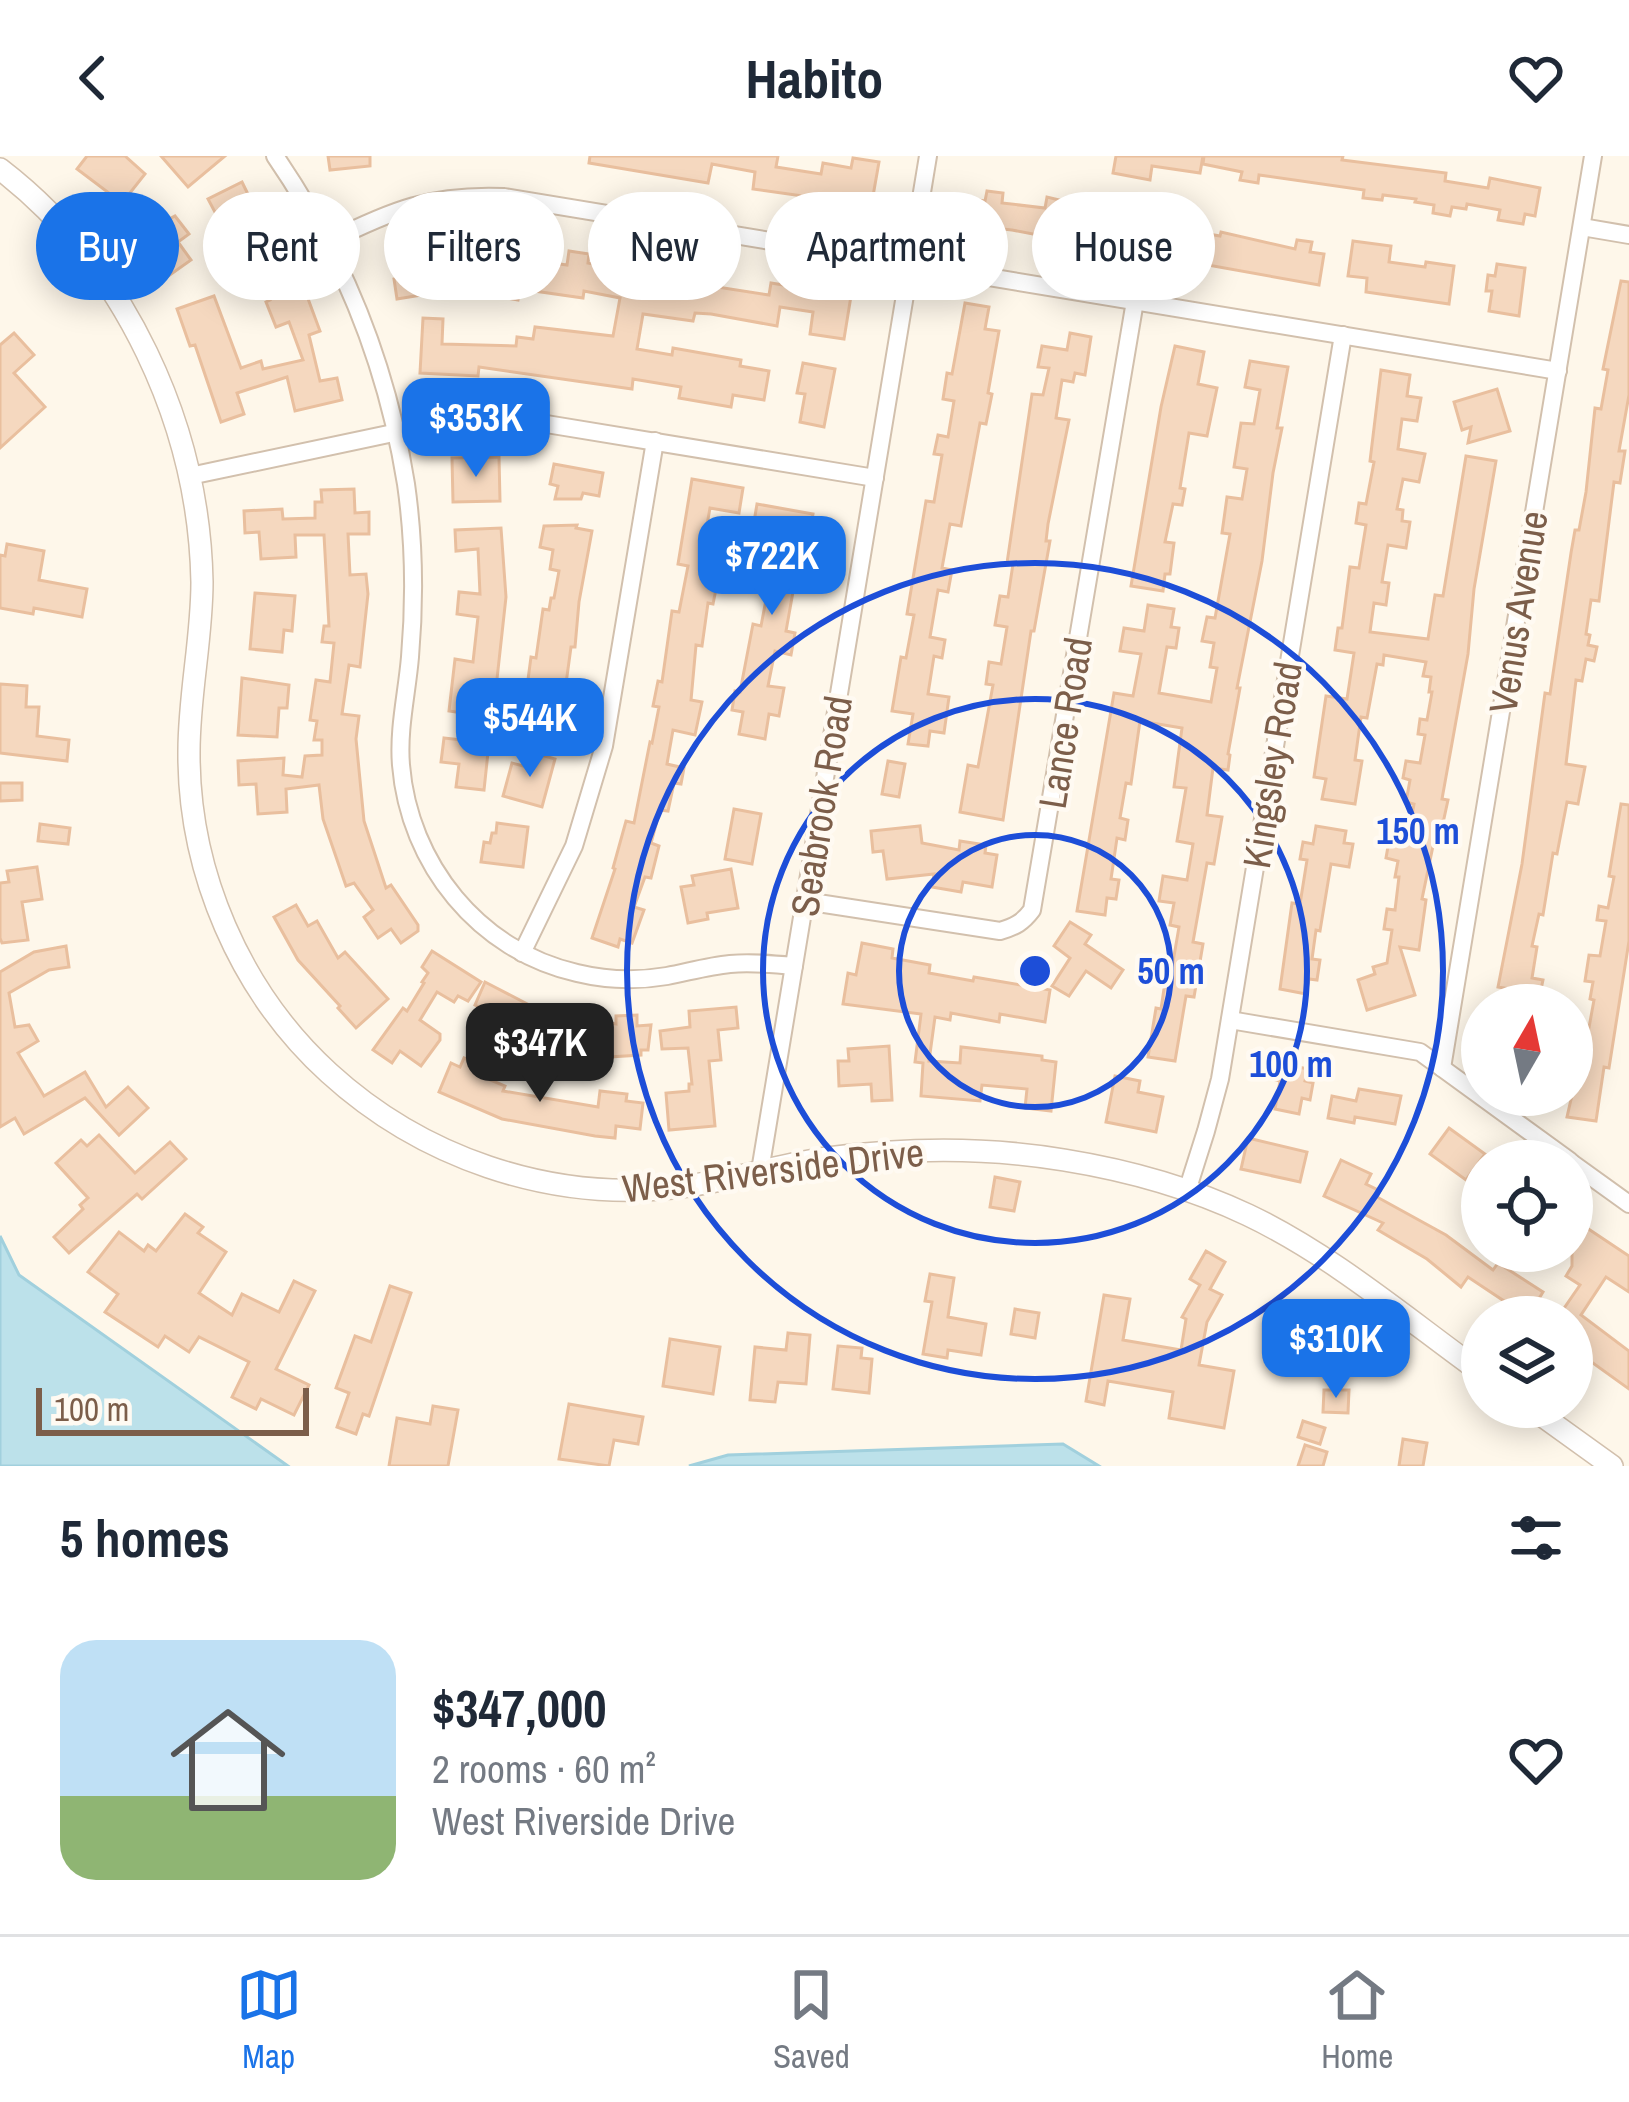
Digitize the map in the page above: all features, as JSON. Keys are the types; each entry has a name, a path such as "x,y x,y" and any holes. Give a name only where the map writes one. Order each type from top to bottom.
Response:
{"street":[{"path":"275,156 297,192"},
{"name":"Seabrook Road","path":"922,192 928,156"},
{"name":"Venus Avenue","path":"1442,1068 1593,156"},
{"name":"West Riverside Drive","path":"0,169 75,241 127,315 166,396 190,476 200,548 200,638 189,750 196,830 214,897 248,970 284,1024 328,1072 365,1103 405,1130 464,1159 573,1187 638,1190 702,1184 878,1152 992,1152 1082,1164 1186,1191 1248,1215 1334,1266 1461,1357"},
{"path":"360,226 407,206 439,199 504,196 765,239"},
{"path":"1582,227 1629,235"},
{"path":"1008,280 1558,371"},
{"path":"354,300 382,377 406,488 413,582 401,729 404,791 417,836 438,877 476,921 522,953 575,973 606,978 668,976 728,964 794,966"},
{"name":"Seabrook Road","path":"760,1171 904,300"},
{"name":"Lance Road","path":"805,901 1000,931 1013,928 1032,910 1135,301"},
{"name":"Kingsley Road","path":"1186,1191 1215,1096 1230,1020 1343,335"},
{"path":"190,476 450,421 516,419 875,478"},
{"path":"522,953 574,846 604,746 655,441"},
{"path":"1230,1020 1420,1052 1541,1140"},
{"path":"1593,1178 1629,1204"},
{"path":"1559,1428 1612,1466"}],"water":[{"path":"0,1236 19,1275 288,1466 0,1466"},
{"path":"1063,1444 1099,1466 689,1466 728,1455"}],"building":[{"path":"87,156 125,156 145,174 131,192 107,192 77,169"},
{"path":"161,156 225,156 188,187"},
{"path":"328,156 370,156 370,166 330,170"},
{"path":"590,156 778,156 776,167 821,174 823,163 851,168 853,158 879,162 874,192 753,189 755,172 712,164 708,183 589,163"},
{"path":"1116,156 1203,156 1200,173 1152,166 1150,180 1113,173"},
{"path":"1204,156 1343,156 1342,160 1446,173 1445,181 1488,188 1490,178 1540,188 1535,216 1525,214 1523,224 1498,220 1500,210 1467,204 1466,209 1452,207 1450,216 1433,213 1434,205 1416,199 1363,198 1364,190 1259,175 1258,183 1240,180 1242,172 1203,164"},
{"path":"242,182 247,192 222,192"},
{"path":"1008,204 1032,206 1032,234 1008,230"},
{"path":"179,221 189,234 179,241"},
{"path":"1221,232 1295,249 1297,240 1312,242 1310,252 1324,254 1319,285 1215,266 1215,235"},
{"path":"1353,241 1391,246 1389,262 1454,266 1449,304 1366,292 1367,278 1348,276"},
{"path":"179,243 191,260 179,268"},
{"path":"569,251 588,254 588,292 584,291 583,298 564,295"},
{"path":"1497,264 1525,268 1519,316 1489,311 1488,275 1495,276"},
{"path":"1621,281 1629,282 1629,395 1619,451 1625,451 1620,483 1614,482 1599,601 1591,600 1586,634 1590,635 1588,645 1597,647 1594,661 1586,659 1582,681 1576,680 1566,764 1585,767 1578,804 1567,802 1532,946 1537,947 1532,978 1543,980 1542,984 1499,984 1522,864 1545,693 1550,694 1575,530 1579,530 1586,492 1595,408 1601,409 1608,370 1603,369"},
{"path":"741,291 765,294 765,300 850,300 844,339 810,334 813,312 780,307 777,326 711,314 695,313 693,321 643,314 637,349 672,355 673,348 741,360 740,366 769,371 764,400 733,395 731,407 679,398 681,387 633,379 632,389 479,367 478,376 420,373 423,318 443,319 442,344 516,346 517,337 533,339 535,327 613,336 620,300 741,300"},
{"path":"216,300 241,368 261,361 263,369 303,360 289,322 276,327 266,302 308,300 320,331 309,335 320,381 337,378 342,400 295,411 287,377 237,393 244,414 221,422 195,345 190,346 177,309"},
{"path":"965,303 989,307 985,329 999,331 988,393 992,394 986,424 980,423 961,526 950,524 942,568 952,570 948,592 938,590 930,637 945,640 942,658 934,656 928,694 949,697 944,733 930,731 928,746 908,744 913,714 892,711 914,615 907,614 926,501 934,502 942,455 934,454 938,435 948,437 954,401 943,399"},
{"path":"14,333 34,355 14,373 45,407 0,448 0,345"},
{"path":"1070,333 1091,337 1085,375 1075,373 1073,382 1062,380 1056,418 1069,420 1048,524 1046,541 1050,541 1031,631 1003,820 960,812 968,765 978,767 993,685 986,684 989,662 1001,664 1007,627 995,625 1000,596 1008,597 1013,564 1007,563 1032,394 1043,395 1049,368 1038,367 1042,346 1067,350"},
{"path":"1175,346 1204,352 1198,384 1217,388 1207,436 1189,433 1180,488 1185,489 1182,505 1173,504 1165,542 1174,543 1163,591 1131,586"},
{"path":"1250,361 1288,367 1277,428 1282,428 1237,688 1228,770 1213,768 1207,815 1222,817 1214,864 1207,863 1193,942 1203,944 1194,997 1186,996 1175,1061 1148,1057 1179,927 1170,925 1174,903 1159,901 1163,876 1187,880 1193,844 1177,841 1186,788 1174,787 1182,728 1140,721 1131,784 1126,783 1120,818 1128,820 1125,840 1117,838 1111,879 1119,880 1116,899 1107,898 1105,915 1077,911 1114,693 1133,696 1141,654 1120,651 1124,628 1144,631 1148,605 1174,609 1171,627 1179,628 1176,648 1167,647 1159,693 1211,702 1217,668 1210,667 1214,643 1202,641 1207,617 1215,618 1230,534 1222,533 1227,497 1242,499 1247,469 1234,467 1241,423 1254,424 1260,390 1245,387"},
{"path":"803,363 835,369 824,427 800,422 805,394 797,393"},
{"path":"1381,370 1410,375 1407,396 1421,398 1417,421 1402,419 1398,449 1425,454 1419,482 1403,479 1397,509 1403,510 1402,521 1410,522 1406,548 1388,545 1382,582 1389,583 1386,605 1374,603 1370,632 1428,639 1435,595 1443,596 1466,456 1496,461 1442,799 1448,800 1443,823 1438,822 1422,899 1426,900 1419,950 1400,947 1415,995 1367,1010 1358,980 1375,974 1373,967 1387,963 1392,930 1384,929 1387,909 1395,910 1399,877 1395,877 1398,861 1386,858 1389,841 1402,843 1404,830 1409,831 1414,804 1406,802 1410,780 1403,778 1406,761 1420,763 1425,735 1418,734 1420,719 1427,720 1432,692 1431,677 1423,676 1426,662 1384,655 1383,665 1377,664 1367,718 1361,717 1355,760 1362,761 1355,804 1322,799 1326,779 1314,777 1326,696 1347,699 1354,653 1335,650 1350,567 1359,568 1366,525 1356,523 1359,503 1366,504 1374,462 1370,461"},
{"path":"1497,389 1510,431 1468,443 1471,427 1462,430 1454,402"},
{"path":"499,457 500,501 453,502 452,458"},
{"path":"554,464 603,473 599,496 583,493 581,499 555,499 558,486 550,484"},
{"path":"692,479 743,488 739,513 710,508 703,547 722,551 719,564 728,565 723,590 716,589 713,604 708,603 702,646 696,645 691,700 702,702 695,735 673,730 667,764 684,768 681,784 674,783 668,811 660,810 651,843 659,846 651,878 645,877 634,907 644,910 632,943 620,939 618,947 592,938 626,821 634,823 652,743 659,707 653,706 658,681 662,682 672,611 679,612 688,566 678,564"},
{"path":"354,489 355,513 369,512 369,534 348,534 350,575 366,574 368,594 360,667 349,665 342,714 359,716 356,739 364,821 386,888 391,885 418,925 418,931 401,943 391,929 378,938 364,917 373,910 354,883 346,886 323,819 319,785 286,789 287,812 258,814 256,784 239,785 238,761 284,758 283,775 302,777 305,756 322,755 322,740 314,740 317,721 310,720 316,680 330,682 334,643 322,642 324,626 329,626 324,535 295,535 296,557 261,559 259,532 245,533 244,511 282,509 283,519 315,518 321,490"},
{"path":"757,504 813,514 807,548 801,547 786,631 795,633 791,655 775,651 768,686 784,688 779,716 769,714 765,739 739,734 743,712 732,710 753,624 761,626 770,579 762,578 773,525 754,522"},
{"path":"577,525 592,531 561,720 536,717 540,689 527,687 531,657 536,658 543,609 549,610 559,571 550,569 553,550 540,547 544,526"},
{"path":"501,528 506,597 496,688 487,687 484,716 449,711 455,659 473,662 478,617 457,614 459,592 480,594 478,549 456,551 455,530"},
{"path":"7,544 44,551 39,580 87,589 82,617 34,608 33,614 0,608 0,555 5,556"},
{"path":"255,593 295,596 292,631 284,630 282,652 250,649"},
{"path":"242,678 289,685 287,708 279,708 277,737 238,735"},
{"path":"0,684 27,686 26,707 39,707 37,736 69,740 67,761 0,753"},
{"path":"444,738 489,743 484,790 456,787 459,764 441,762"},
{"path":"531,752 555,759 542,807 503,796 512,763 527,767"},
{"path":"888,761 905,764 899,797 882,794"},
{"path":"0,783 22,783 22,800 0,801"},
{"path":"1621,804 1629,805 1629,941 1596,1121 1567,1117 1593,1116 1593,982 1585,981 1589,955 1600,956 1606,921 1597,920 1599,906 1608,908 1614,877 1609,876"},
{"path":"734,809 761,814 752,864 725,859"},
{"path":"497,823 528,827 523,867 481,862 484,842 490,843"},
{"path":"40,824 70,828 68,844 38,841"},
{"path":"920,826 922,843 959,850 960,841 986,845 985,853 997,855 992,887 963,882 961,892 932,887 934,874 887,879 883,851 873,852 871,831"},
{"path":"1316,826 1346,831 1344,843 1353,844 1349,867 1331,864 1312,959 1320,960 1317,980 1309,979 1306,994 1280,989 1292,903 1300,904 1307,860 1300,859 1303,842 1313,844"},
{"path":"37,867 42,899 22,902 28,940 2,943 0,883 9,882 7,871"},
{"path":"731,869 738,908 707,913 708,919 688,923 681,887 694,885 692,876"},
{"path":"296,905 308,926 317,921 338,958 345,952 388,999 356,1028 298,960 274,917"},
{"path":"1070,922 1091,935 1085,944 1123,970 1111,988 1086,971 1069,996 1052,986 1070,958 1054,946"},
{"path":"862,943 893,949 892,958 930,965 929,973 1050,990 1045,1022 1000,1014 999,1022 951,1013 950,1020 935,1017 929,1061 960,1063 961,1047 1042,1056 1042,1060 1056,1062 1051,1111 1025,1108 1027,1089 982,1085 980,1101 921,1096 923,1063 915,1062 921,1014 843,1004 848,973 856,975"},
{"path":"66,946 69,967 49,970 9,993 15,1027 29,1025 38,1041 18,1053 44,1096 85,1072 106,1107 128,1087 148,1108 119,1135 85,1098 24,1134 15,1118 0,1127 0,972 34,952"},
{"path":"432,951 481,982 468,1001 458,996 454,1002 437,992 420,1020 440,1034 440,1040 421,1066 400,1051 392,1063 373,1050 424,983 428,973 422,967"},
{"path":"485,982 539,1010 616,1024 616,1016 637,1015 637,1026 651,1025 648,1050 641,1050 641,1055 593,1060 536,1049 538,1039 513,1026 508,1034 482,1021 487,1011 475,1005"},
{"path":"736,1007 738,1028 718,1030 721,1060 709,1061 715,1126 669,1130 666,1093 689,1091 692,1084 688,1048 662,1049 660,1031 690,1027 689,1011"},
{"path":"889,1046 892,1100 872,1101 871,1084 839,1086 838,1061 849,1061 848,1049"},
{"path":"464,1058 485,1067 481,1076 505,1086 503,1091 598,1107 600,1091 627,1094 626,1101 643,1103 640,1129 616,1126 615,1138 502,1119 439,1092 451,1063 460,1067"},
{"path":"1267,1061 1308,1069 1305,1081 1313,1083 1310,1100 1302,1098 1299,1114 1275,1109 1280,1081 1264,1077"},
{"path":"1115,1076 1140,1081 1138,1092 1163,1097 1156,1132 1106,1122"},
{"path":"1359,1089 1401,1096 1395,1124 1328,1118 1332,1096 1356,1101"},
{"path":"1449,1128 1466,1140 1461,1140 1461,1176 1430,1154"},
{"path":"99,1135 135,1173 170,1142 186,1159 142,1199 137,1194 69,1253 54,1237 88,1198 56,1163 81,1140 87,1146"},
{"path":"1248,1138 1307,1152 1300,1182 1241,1169"},
{"path":"1341,1160 1371,1174 1366,1184 1380,1191 1377,1197 1461,1246 1461,1272 1512,1272 1543,1292 1541,1296 1496,1296 1468,1277 1461,1287 1427,1259 1378,1230 1383,1223 1324,1196"},
{"path":"995,1177 1020,1182 1014,1211 990,1207"},
{"path":"185,1214 203,1227 198,1233 226,1252 199,1293 232,1315 242,1294 279,1312 294,1281 315,1291 276,1369 309,1385 294,1415 261,1399 256,1409 232,1397 249,1362 199,1337 189,1352 165,1336 158,1347 105,1312 118,1294 88,1272 119,1232 144,1251 148,1245 156,1251"},
{"path":"1593,1232 1629,1256 1629,1292 1606,1277 1593,1297 1572,1296 1580,1285 1566,1276 1568,1272 1593,1272"},
{"path":"1206,1251 1225,1262 1210,1289 1222,1295 1207,1322 1199,1365 1234,1371 1224,1428 1169,1418 1173,1392 1108,1381 1104,1405 1086,1401 1104,1295 1130,1299 1123,1340 1181,1350 1186,1319 1182,1317 1200,1285 1190,1279"},
{"path":"930,1274 954,1278 948,1317 986,1324 981,1355 948,1350 947,1358 923,1354 932,1302 925,1301"},
{"path":"390,1286 411,1293 369,1416 363,1414 356,1434 337,1427 349,1393 336,1388 355,1336 371,1342"},
{"path":"1015,1309 1039,1313 1035,1338 1011,1334"},
{"path":"1593,1324 1629,1351 1629,1389 1593,1363"},
{"path":"788,1333 810,1335 806,1384 778,1382 775,1402 750,1400 755,1347 786,1350"},
{"path":"670,1339 720,1347 713,1394 663,1386"},
{"path":"838,1346 862,1348 861,1358 872,1359 869,1393 833,1389"},
{"path":"1324,1390 1349,1390 1348,1413 1323,1412"},
{"path":"569,1404 643,1417 638,1444 614,1440 609,1466 559,1459"},
{"path":"433,1406 458,1410 448,1466 389,1466 397,1418 430,1424"},
{"path":"1303,1421 1325,1428 1320,1444 1298,1437"},
{"path":"1403,1439 1427,1443 1423,1466 1399,1466"},
{"path":"1305,1445 1327,1452 1323,1466 1298,1466"}]}
